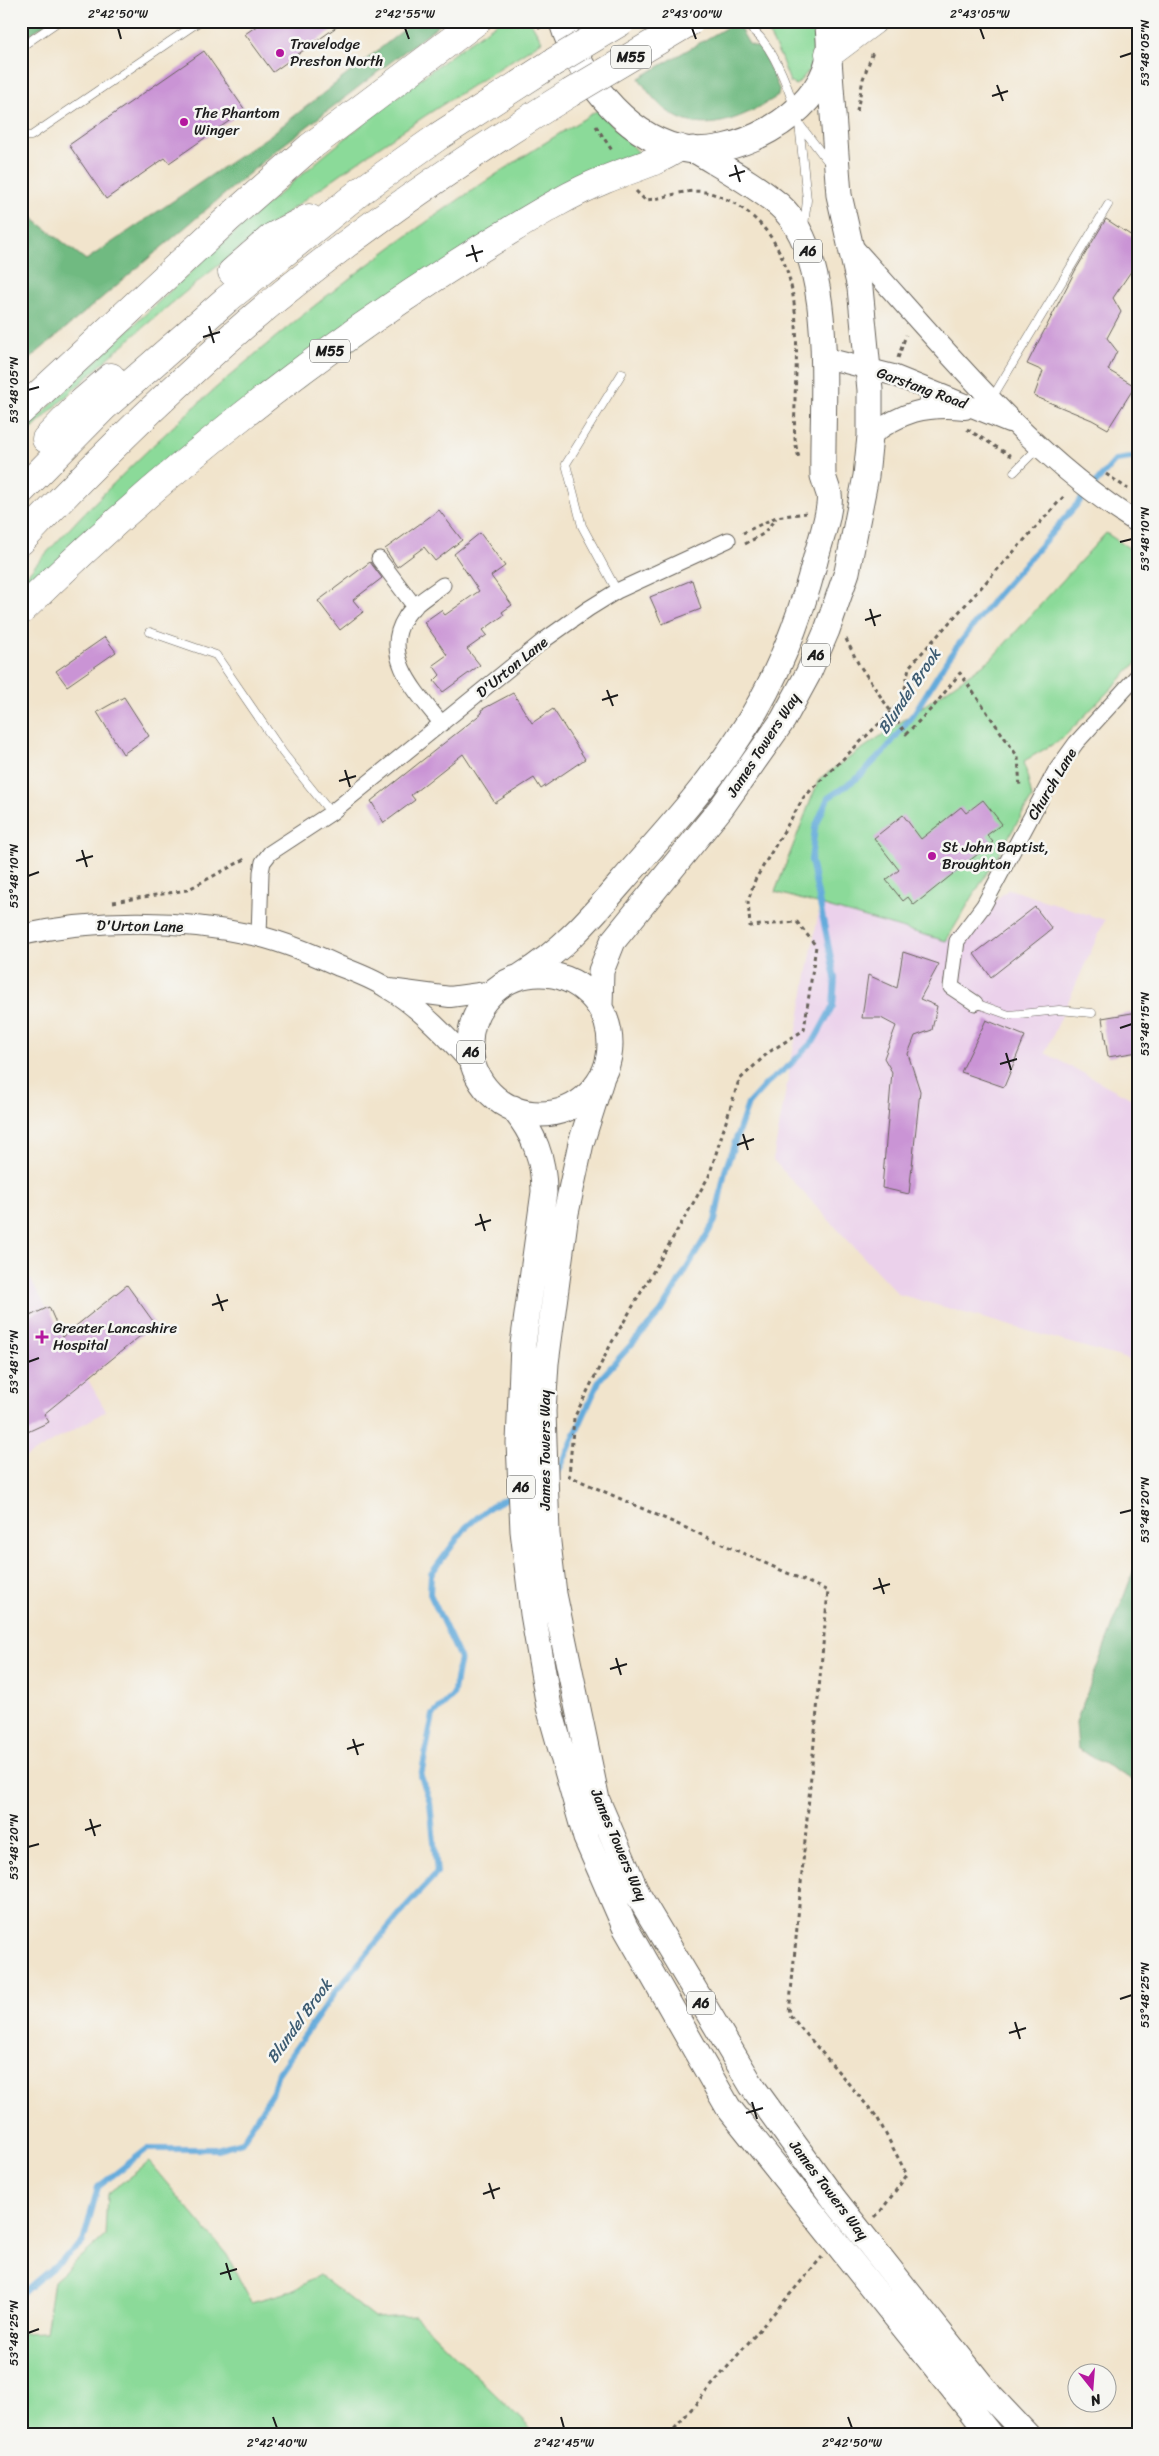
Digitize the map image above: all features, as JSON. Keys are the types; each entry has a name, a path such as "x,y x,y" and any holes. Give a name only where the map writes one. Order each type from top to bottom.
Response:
{"highway":[{"path":"21,411 229,218 310,147 476,21"},
{"name":"A6","path":"562,21 568,41 583,68 614,108 635,127 651,138 686,149 721,147 748,140 797,117 819,84 829,57 828,21"},
{"name":"M55","path":"21,491 125,388 226,300 361,191 446,131 622,21"},
{"name":"M55","path":"21,541 118,442 247,323 342,248 432,182 570,93 691,21"},
{"path":"829,57 874,21"},
{"name":"M55","path":"21,611 85,550 168,478 231,426 361,328 502,236 604,180 686,149"},
{"name":"M55","path":"21,465 81,403 272,237 361,191"}],"main road":[{"name":"A6","path":"829,57 836,172 850,244"},
{"name":"A6","path":"686,149 736,175 780,206 803,237 812,260 817,289 822,357"},
{"name":"James Towers Way","path":"600,1006 601,971 613,941 721,808 783,720 808,674 827,630 847,572 857,531 870,436 869,369 860,288 850,244"},
{"name":"James Towers Way","path":"521,976 555,954 576,934 662,836 712,776 740,736 763,698 798,618 826,516 829,496 822,476 822,357"},
{"name":"A6","path":"544,974 566,978 585,989 600,1006 610,1035 607,1066 600,1080 588,1096 571,1107 552,1113 532,1113 513,1108 489,1092 474,1066 470,1046 472,1026 480,1007 494,991 506,982 521,976 544,974"},
{"name":"James Towers Way","path":"600,1080 581,1143 566,1213 546,1363 543,1412 547,1534 554,1594 597,1800 638,1895 697,1998 752,2086 858,2229 991,2397 1027,2435"},
{"name":"James Towers Way","path":"513,1108 535,1141 544,1174 544,1192 523,1344 519,1443 523,1531 549,1707 586,1838 626,1927 728,2107 990,2435"}],"street":[{"name":"Garstang Road","path":"850,244 993,407 1040,445 1073,488 1101,498 1138,523"},
{"name":"Garstang Road","path":"822,357 907,380 993,407"},
{"path":"870,436 898,418 920,409 993,407"},
{"name":"D'Urton Lane","path":"270,853 331,813 543,641 617,591 728,540"},
{"path":"379,559 415,607"},
{"path":"442,724 410,683 399,661 397,638 405,617 443,585"},
{"name":"Church Lane","path":"975,1004 951,987 958,941 984,905 1055,772 1076,743 1138,675"},
{"path":"259,936 261,872 263,862 270,853"},
{"name":"D'Urton Lane","path":"21,935 75,926 126,924 185,926 259,936 326,960 388,988 444,1034 474,1066"},
{"name":"D'Urton Lane","path":"388,988 450,997 494,991"}],"lane":[{"path":"21,47 60,21"},
{"path":"21,136 31,136 200,21"},
{"path":"744,21 764,41 782,76 797,117 807,200 803,237"},
{"path":"797,117 836,172"},
{"path":"993,407 1108,205"},
{"path":"617,591 582,526 566,464 622,373"},
{"path":"1014,472 1040,445"},
{"path":"150,632 216,655 283,753 331,813"},
{"path":"975,1004 1009,1016 1059,1010 1092,1013"}],"path":[{"path":"856,121 863,79 874,50"},
{"path":"591,118 615,154"},
{"path":"634,188 641,199 645,200 691,191 706,192 741,207 756,219 770,236 781,254 792,291 796,324 794,436 804,468"},
{"path":"896,362 908,332"},
{"path":"1115,481 1123,485"},
{"path":"858,2229 880,2212 907,2175 877,2117 789,2014 828,1591 569,1476 574,1418 612,1342 709,1176 739,1080 769,1052 804,1030 816,946 797,922 750,926 748,901 755,880 804,797 903,699 910,667 1073,488"},
{"path":"728,540 776,518 808,513 808,508"},
{"path":"861,658 858,663 906,734 934,706 960,673 1018,757 1020,788"},
{"name":"D'Urton Lane","path":"156,895 187,890 255,854 270,853"},
{"path":"669,2435 821,2258 838,2245"}],"shaded area":[{"path":"1009,889 1105,920 1045,1053 1138,1102 1138,1362 898,1294 773,1160 820,905 946,941"},
{"name":"Greater Lancashire Hospital","path":"21,1263 106,1411 21,1460"}],"green space":[{"path":"21,21 50,21 21,40"},
{"path":"415,21 444,21 278,149 21,366 21,201 36,221 86,260 269,136"},
{"path":"500,21 530,21 542,41 402,131 268,227 182,294 141,329 21,440 21,435 95,362 247,222 326,154 390,103"},
{"path":"757,21 818,21 818,40 813,63 796,85 790,82 771,38"},
{"path":"736,22 749,44 761,49 779,89 778,96 738,117 720,122 702,124 685,121 669,112 654,98 639,78"},
{"path":"598,110 645,159 574,185 21,595 21,581 85,512 221,384 292,324 365,266 441,212"},
{"path":"1106,533 1138,554 1138,661 1062,739 1024,761 1032,798 946,941 775,892 819,779 991,659"},
{"path":"1138,1559 1138,1783 1078,1749 1076,1722"},
{"path":"149,2162 227,2255 251,2302 292,2291 319,2275 374,2318 415,2316 537,2435 21,2435 21,2333 46,2332 54,2281 105,2236 107,2194"}],"building":[{"name":"Travelodge Preston North","path":"264,21 345,21 273,72 245,34"},
{"name":"The Phantom Winger","path":"204,51 245,110 169,163 165,158 106,199 69,145"},
{"path":"1106,219 1138,240 1138,261 1113,298 1121,312 1107,338 1117,351 1108,370 1135,386 1108,429 1092,420 1034,396 1043,371 1027,364 1075,271"},
{"path":"439,510 462,540 435,561 424,547 397,567 385,549"},
{"path":"480,533 505,566 491,576 512,605 502,612 504,615 483,630 487,635 467,649 480,665 443,692 434,681 440,675 433,665 447,655 424,622 441,610 445,615 479,591 454,554"},
{"path":"370,562 382,578 353,600 363,612 340,630 318,601"},
{"path":"692,580 701,609 662,624 650,597"},
{"path":"105,637 116,652 67,686 56,671"},
{"path":"513,693 532,723 553,709 585,759 541,789 534,778 495,803 463,754 411,795 415,800 384,823 371,801 482,713 481,710"},
{"path":"124,697 149,736 123,754 97,712"},
{"name":"St John Baptist, Broughton","path":"983,800 1002,824 987,835 993,842 914,905 908,897 903,901 886,880 899,870 874,838 903,815 921,839 961,807 966,813"},
{"path":"1035,907 1052,929 991,977 974,954"},
{"path":"903,952 939,964 920,999 937,1006 932,1030 915,1036 908,1054 920,1091 909,1194 882,1188 892,1072 884,1058 896,1026 881,1018 862,1018 868,975 897,988"},
{"path":"1138,1012 1138,1052 1108,1057 1102,1018"},
{"path":"986,1020 1025,1036 1004,1087 961,1072"},
{"path":"127,1285 155,1324 44,1414 49,1422 21,1435 21,1320 49,1307 62,1337"}],"waterway":[{"name":"Blundel Brook","path":"552,1477 557,1475 600,1379 661,1312 715,1221 725,1171 748,1104 767,1083 790,1065 815,1039 833,1006 835,978 811,860 815,828 828,798 859,777 887,748 915,712 949,657 998,594 1116,460 1138,457"},
{"name":"Blundel Brook","path":"21,2294 83,2242 98,2187 147,2149 217,2149 242,2142 273,2091 277,2075 335,1992 408,1904 437,1873 430,1802 421,1776 433,1715 453,1696 460,1658 430,1594 431,1574 466,1527 491,1506 516,1494"}],"place":[{"name":"Travelodge Preston North","path":"280,53"},
{"name":"The Phantom Winger","path":"184,122"},
{"name":"St John Baptist, Broughton","path":"932,856"},
{"name":"Greater Lancashire Hospital","path":"42,1337"}]}
